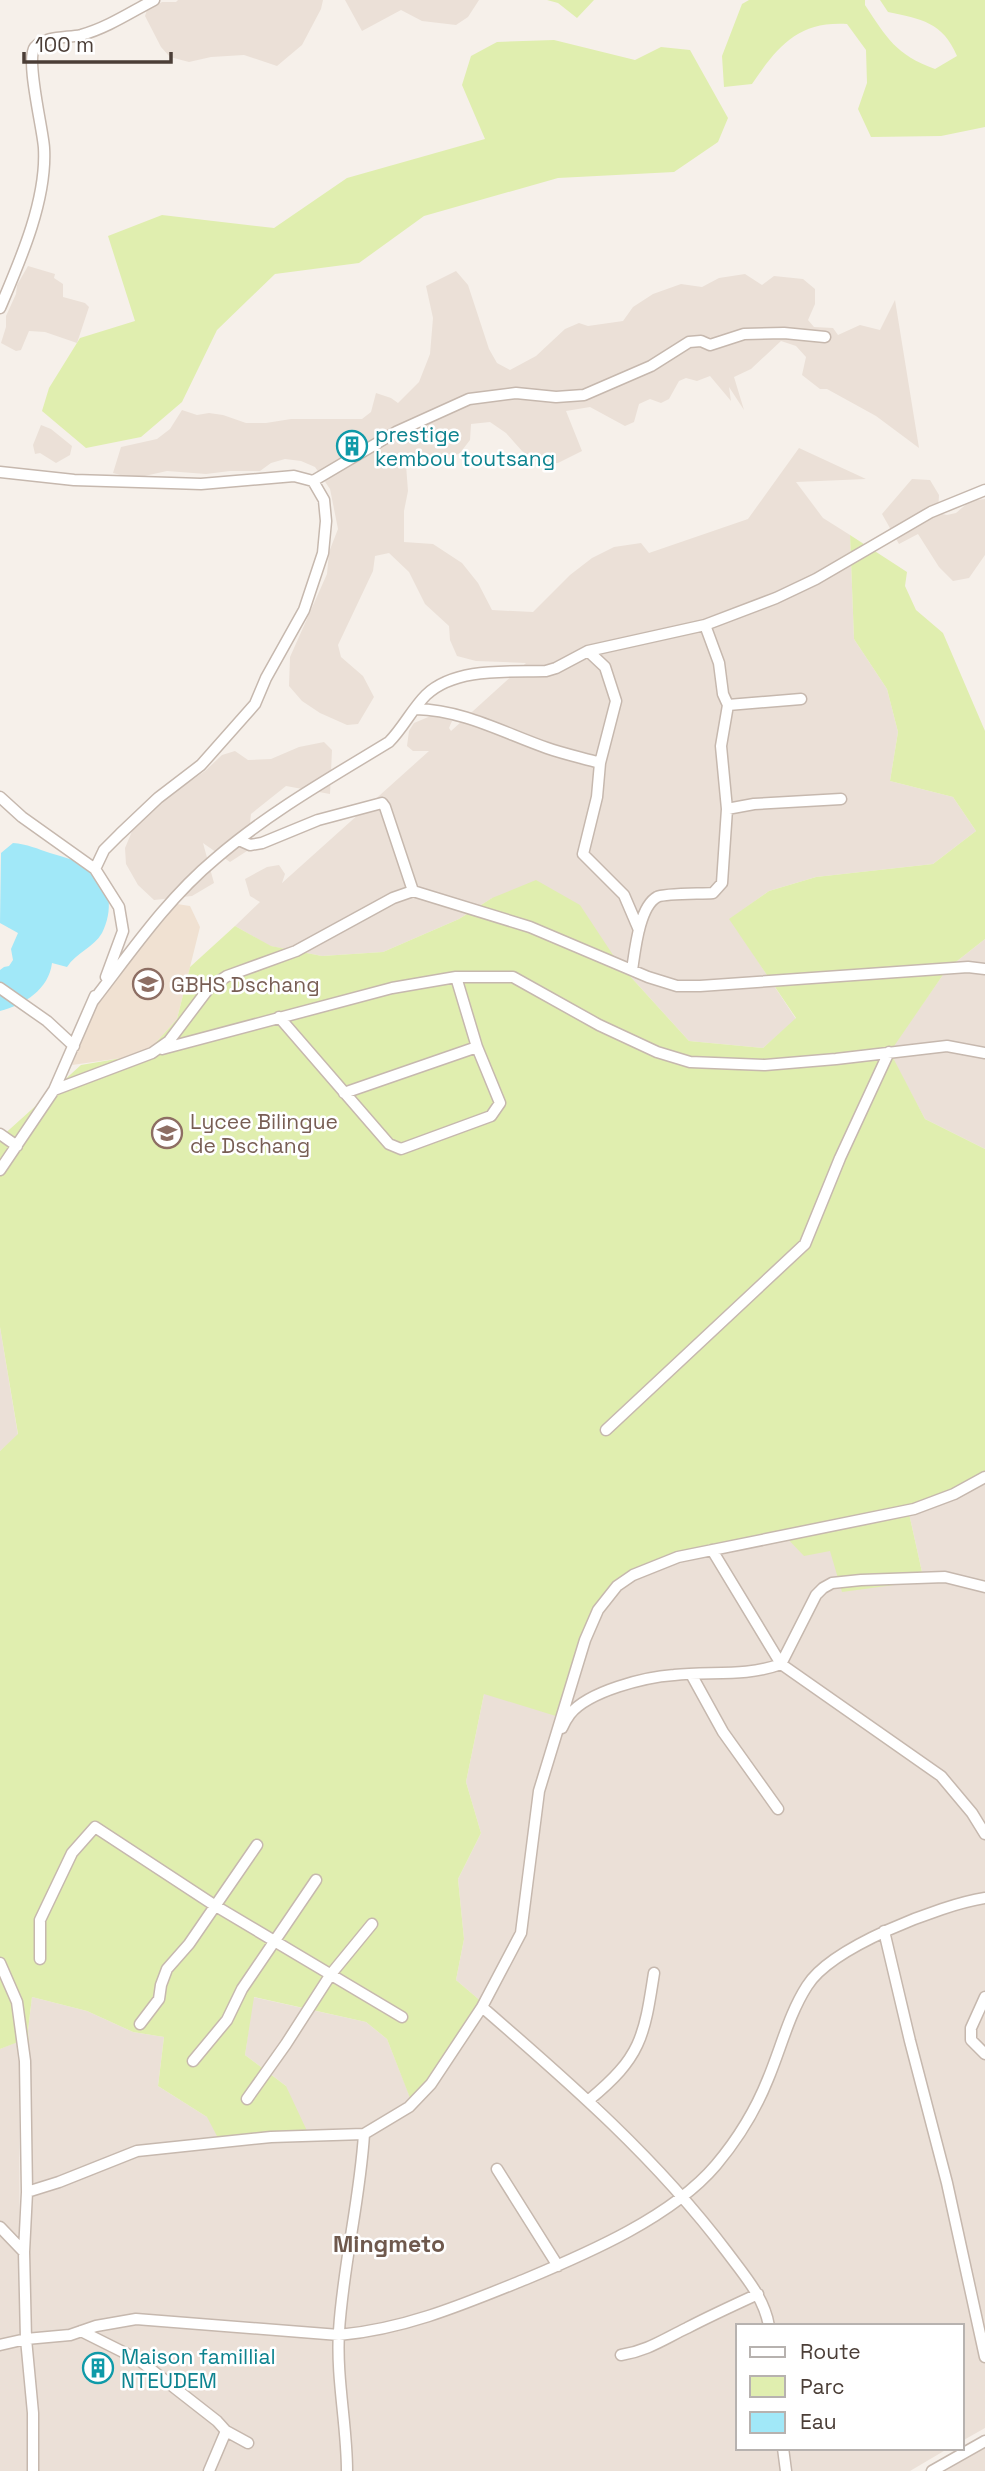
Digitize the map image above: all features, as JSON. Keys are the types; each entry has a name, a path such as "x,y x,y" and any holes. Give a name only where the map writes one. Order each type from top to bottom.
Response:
{"street":[{"path":"0,308 29,232 42,171 44,150 32,54 36,47 44,42 96,30 154,0"},
{"path":"313,481 396,432 469,399 516,393 556,397 584,395 651,366 689,342 701,341 710,345 744,334 784,333 825,337"},
{"path":"0,472 74,480 201,484 294,476 313,481 324,500 326,521 323,553 304,610 255,704 201,765 158,798 104,850 96,869"},
{"path":"93,1001 177,894 215,859 286,805 389,742 437,686 449,680 481,674 546,671 588,651 705,625 776,598 816,579 931,512 985,490"},
{"path":"632,970 639,930 649,905 659,896 713,893 722,883 727,809 722,746 728,705 723,694 719,663 705,625"},
{"path":"588,651 605,667 616,701 600,763 597,797 583,854 625,895 639,930"},
{"path":"728,705 801,699"},
{"path":"416,709 432,709 475,718 550,749 600,763"},
{"path":"0,797 22,817 96,869 119,907 123,931 111,966 54,1090 0,1170"},
{"path":"727,809 754,804 841,799"},
{"path":"239,840 250,845 262,843 318,820 382,803 386,807 413,891"},
{"path":"152,1053 169,1041 209,988 227,976 296,951 393,898 413,891 530,927 677,986 968,967 985,969"},
{"path":"279,1017 388,1144 401,1149 491,1116 500,1103 477,1047 456,977"},
{"path":"54,1090 152,1053 279,1017 392,988 456,977 513,977 599,1025 657,1052 690,1062 765,1065 947,1046 985,1053"},
{"path":"0,988 47,1021 74,1046"},
{"path":"344,1093 477,1047"},
{"path":"606,1430 805,1244 840,1158 890,1052"},
{"path":"0,1134 17,1146"},
{"path":"27,2192 136,2151 271,2137 364,2134 409,2107 431,2084 482,2007 521,1933 539,1791 586,1640 598,1610 617,1586 633,1575 666,1562 712,1549 914,1509 954,1494 985,1476"},
{"path":"712,1549 781,1664 941,1776 985,1834"},
{"path":"556,1738 570,1713 590,1697 625,1685 671,1675 743,1673 781,1664 816,1595 832,1583 945,1577 985,1587"},
{"path":"691,1674 723,1732 778,1809"},
{"path":"40,1959 40,1920 72,1853 95,1827 214,1905 402,2017"},
{"path":"140,2024 159,1999 167,1969 190,1944 257,1845"},
{"path":"192,2061 227,2020 242,1989 316,1880"},
{"path":"0,2345 26,2339 70,2335 136,2319 339,2335 370,2332 445,2312 558,2266 654,2216 699,2183 717,2164 751,2116 808,1984 825,1966 884,1931 933,1912 985,1898"},
{"path":"247,2099 331,1974 372,1924"},
{"path":"884,1931 947,2183 985,2357"},
{"path":"0,1964 16,2002 25,2061 27,2192 24,2252 26,2339 33,2413 33,2471"},
{"path":"589,2100 617,2077 636,2051 644,2025 653,1973"},
{"path":"985,1997 971,2028 971,2040 985,2054"},
{"path":"482,2007 589,2100 647,2157 711,2230 758,2294 769,2324"},
{"path":"347,2471 339,2335 350,2237 361,2180 364,2134"},
{"path":"496,2169 558,2266"},
{"path":"0,2227 24,2252"},
{"path":"621,2355 659,2344 682,2330 758,2294"},
{"path":"81,2331 139,2360 226,2431 248,2443"},
{"path":"209,2471 226,2431"},
{"path":"932,2471 985,2441"},
{"path":"783,2450 786,2471"}],"shaded area":[{"path":"323,0 302,45 277,66 244,55 211,57 189,62 170,57 161,47 145,16 147,10 162,2"},
{"path":"345,0 479,0 468,17 456,25 422,21 401,10 362,31"},
{"path":"28,266 55,274 54,278 63,284 63,297 85,303 89,307 77,343 45,332 29,331 21,350 16,351 1,343 6,316 17,285"},
{"path":"456,271 468,285 489,349 497,363 510,370 536,356 565,329 579,323 588,326 623,321 633,307 653,294 681,284 702,287 719,278 745,274 762,285 774,276 803,279 815,289 815,304 808,320 814,327 833,328 838,335 860,325 880,330 895,300 919,448 876,416 827,389 820,389 802,375 806,357 796,346 781,341 751,369 734,377 744,410 729,387 731,401 710,376 697,381 686,378 679,381 669,399 661,403 650,399 639,404 634,422 625,426 590,407 566,411 582,451 558,463 539,463 490,422 471,424 470,440 460,453 446,460 414,456 406,465 408,491 404,511 404,542 433,544 462,563 478,583 492,610 533,612 570,575 592,558 614,547 641,543 649,553 748,519 799,448 866,479 796,482 823,518 850,535 854,639 887,689 898,732 890,781 953,797 976,831 933,864 816,877 769,891 730,919 796,1019 763,1048 689,1041 619,964 492,898 459,919 383,952 322,956 270,946 235,926 260,902 250,896 245,879 267,867 279,865 285,874 282,883 429,751 413,751 407,746 409,731 414,723 440,715 452,721 449,728 451,731 526,663 476,661 457,656 450,640 449,626 425,604 409,572 389,553 375,556 373,571 338,645 341,657 363,676 374,697 358,724 347,725 320,713 302,701 289,686 290,657 327,574 329,552 338,529 330,489 315,467 301,461 285,459 271,463 260,471 206,474 167,471 128,477 113,473 121,447 157,439 170,429 182,410 197,415 223,415 246,423 266,423 291,419 362,419 371,412 376,393 398,403 419,382 430,354 433,318 426,286"},
{"path":"41,425 51,429 72,446 70,455 56,463 40,453 35,454 33,445"},
{"path":"912,479 930,480 939,495 938,513 956,513 970,501 985,499 985,555 969,578 953,581 939,567 918,534 899,544 882,514"},
{"path":"324,742 332,750 330,794 286,786 251,814 247,851 230,862 203,843 214,883 192,896 154,900 138,885 126,864 125,848 133,829 169,796 205,771 222,755 235,751 248,760 271,759 299,747"},
{"name":"GBHS Dschang","path":"177,904 190,906 200,927 177,1019 151,1048 122,1058 72,1065 96,1001"},
{"path":"985,939 985,1149 925,1119 889,1052 947,969"},
{"path":"0,1327 18,1435 0,1451"},
{"path":"985,1476 985,2428 964,2440 964,2324 774,2324 772,2313 762,2292 712,2225 643,2146 600,2103 456,1980 464,1939 458,1879 481,1833 466,1782 484,1694 600,1608 630,1578 663,1563 782,1533 924,1581 908,1509"},
{"path":"32,1997 87,2011 133,2032 164,2037 158,2086 207,2117 286,2086 245,2055 253,1997 366,2022 387,2039 412,2102 481,2005 645,2161 708,2234 754,2297 764,2324 736,2324 736,2450 780,2450 784,2471 37,2471 39,2413 29,2311 28,2030"},
{"path":"19,2041 20,2312 28,2414 28,2471 0,2471 0,2049"},
{"path":"985,2439 985,2471 929,2471"},
{"path":"787,2450 946,2450 910,2471 789,2471"}],"green space":[{"path":"547,0 594,0 577,18 558,3"},
{"path":"749,0 865,0 865,5 894,44 911,58 935,69 957,56 945,36 921,20 888,12 880,0 985,0 985,127 941,136 871,137 858,109 867,83 866,50 847,24 830,24 802,32 771,58 752,84 724,87 722,56 742,4"},
{"path":"554,40 635,60 661,47 690,50 728,118 718,142 674,172 558,178 424,216 359,263 275,274 217,330 182,402 141,437 86,448 42,411 49,388 80,338 135,321 108,236 162,215 274,228 347,178 485,139 462,85 471,56 497,42"},
{"path":"850,535 907,572 905,586 916,610 943,633 985,731 985,939 947,969 890,1052 925,1119 985,1149 985,1476 908,1509 924,1581 842,1592 830,1551 804,1556 782,1533 722,1547 630,1578 600,1607 559,1717 484,1694 466,1782 481,1833 458,1879 464,1939 456,1980 483,2003 433,2079 412,2103 387,2039 366,2022 254,1997 245,2055 286,2086 308,2133 218,2138 207,2117 158,2086 164,2037 133,2032 87,2011 32,1997 28,2030 30,2062 18,2042 0,2049 0,1451 18,1434 0,1327 0,1138 81,1065 122,1058 151,1048 177,1019 190,967 235,926 271,946 322,956 383,952 459,919 492,898 536,880 580,905 619,964 689,1041 763,1048 796,1018 729,919 769,891 816,877 933,864 976,831 953,797 890,781 898,732 887,689 854,639"}],"water":[{"path":"13,843 71,860 91,869 107,890 109,907 106,925 94,942 67,967 52,963 46,981 34,995 18,1005 0,1011 0,970 9,966 13,960 11,949 18,933 0,923 1,853"}],"place":[{"name":"prestige kembou toutsang","path":"352,446"},
{"name":"GBHS Dschang","path":"148,984"},
{"name":"Lycee Bilingue de Dschang","path":"167,1133"},
{"name":"Maison famillial NTEUDEM","path":"98,2368"}],"district":[{"name":"Mingmeto","path":"389,2244"}]}
